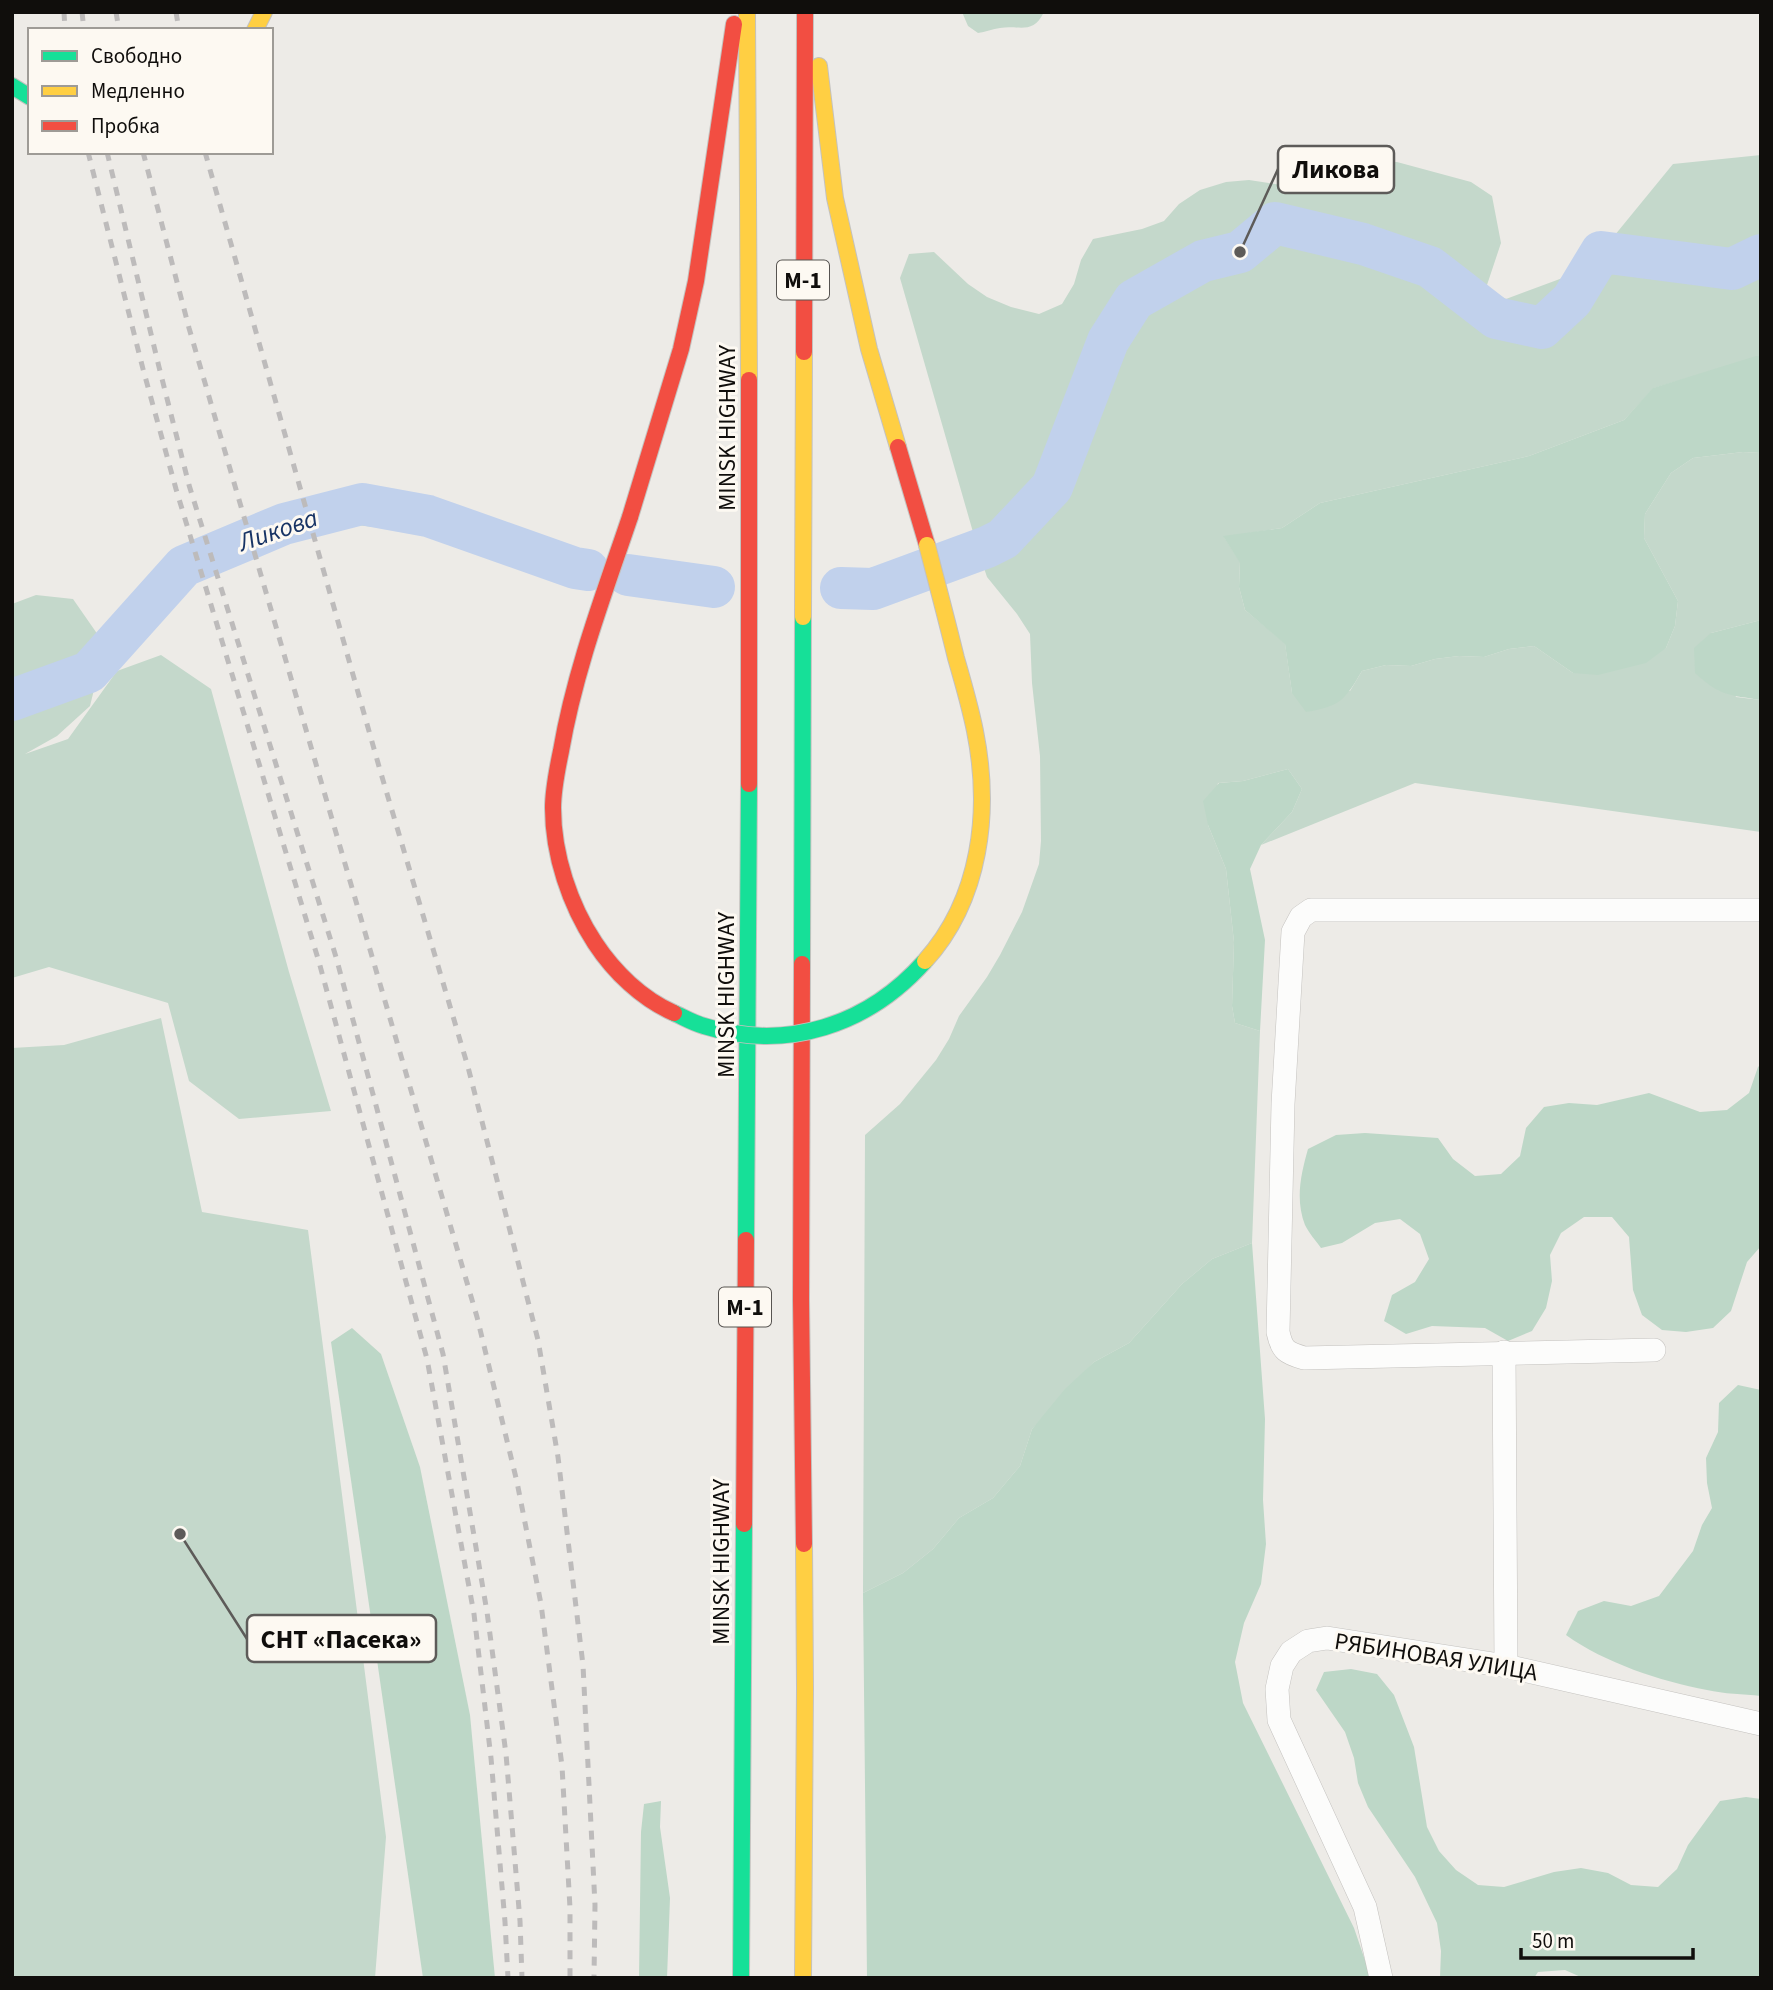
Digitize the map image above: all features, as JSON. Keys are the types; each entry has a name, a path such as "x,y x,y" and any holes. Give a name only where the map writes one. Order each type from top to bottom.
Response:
{"main road":[{"path":"256,28 264,12"},
{"path":"736,12 696,281 681,349 630,517 575,683 553,796 554,836 557,858 573,906 599,952 630,985 671,1013 695,1023 721,1030 775,1035 827,1027 872,1005 911,976 929,957 954,920 970,880 979,836 981,786 975,730 927,545 869,349 835,198 812,12"},
{"name":"MINSK HIGHWAY","path":"741,1978 750,636 747,12"},
{"name":"М-1","path":"803,1978 805,1688 801,1300 805,12"},
{"path":"12,86 28,96"}],"street":[{"path":"1654,1350 1304,1358 1290,1354 1281,1346 1278,1332 1283,1104 1293,932 1301,917 1311,909 1761,910"},
{"path":"1504,1352 1506,1666"},
{"name":"РЯБИНОВАЯ УЛИЦА","path":"1381,1978 1365,1907 1279,1720 1277,1689 1282,1666 1291,1652 1308,1641 1327,1639 1506,1666 1761,1724"}],"green space":[{"path":"962,12 1044,12 1035,24 1025,28 1000,28 978,33 968,26"},
{"path":"1761,155 1761,356 1654,388 1624,420 1529,456 1320,503 1282,528 1224,537 1240,562 1239,587 1245,610 1285,643 1292,693 1350,691 1362,671 1386,665 1411,666 1459,656 1484,657 1509,649 1534,646 1573,673 1666,648 1675,626 1678,601 1644,538 1645,514 1671,473 1693,458 1743,452 1761,453 1761,620 1711,633 1736,697 1761,700 1761,832 1415,783 1261,845 1292,812 1302,789 1288,769 1243,781 1218,783 1208,825 1226,869 1234,942 1232,1006 1235,1023 1260,1031 1252,1243 1212,1259 1182,1284 1129,1343 1094,1362 1032,1429 1020,1466 993,1498 959,1518 933,1549 903,1573 863,1593 865,1135 900,1104 936,1060 959,1016 987,977 1022,912 1039,864 1041,841 1040,756 1030,634 987,577 979,553 900,278 909,254 934,252 968,284 987,297 1039,314 1062,304 1074,284 1081,260 1093,239 1142,229 1164,221 1179,204 1200,190 1226,182 1249,180 1296,187 1371,161 1397,162 1471,182 1492,196 1501,243 1486,288 1506,299 1576,273 1601,252 1673,164"},
{"path":"1761,356 1761,453 1743,452 1693,458 1671,473 1645,514 1644,538 1678,601 1675,626 1666,648 1646,663 1598,675 1573,673 1534,646 1509,649 1484,657 1459,656 1411,666 1386,665 1362,671 1346,696 1334,704 1306,712 1292,693 1285,644 1245,610 1239,587 1240,563 1223,536 1282,528 1320,503 1529,456 1624,420 1653,388"},
{"path":"367,492 427,502 492,518 579,557 570,577 455,534 410,524 374,527 356,525"},
{"path":"36,595 73,599 105,645 90,706 57,736 25,754 68,739 117,671 161,655 211,689 289,972 331,1111 239,1119 189,1081 168,1003 49,967 12,978 12,604"},
{"path":"1761,620 1761,700 1725,693 1695,673 1694,648 1711,633"},
{"path":"1288,769 1302,789 1292,812 1261,845 1250,869 1265,940 1260,1031 1235,1023 1232,1006 1234,942 1226,869 1208,825 1203,801 1219,783 1243,781"},
{"path":"161,1018 202,1212 308,1230 386,1837 375,1978 12,1978 12,1048 64,1045"},
{"path":"1761,1064 1761,1246 1747,1262 1731,1311 1713,1328 1686,1332 1662,1330 1642,1315 1633,1290 1629,1237 1612,1217 1584,1217 1561,1233 1550,1255 1552,1281 1546,1308 1532,1331 1508,1341 1485,1328 1432,1326 1406,1334 1384,1321 1392,1295 1415,1282 1429,1259 1420,1234 1400,1219 1375,1223 1342,1243 1321,1248 1305,1225 1300,1196 1301,1177 1308,1149 1336,1135 1365,1133 1438,1138 1453,1159 1475,1176 1501,1174 1520,1156 1526,1128 1544,1107 1569,1103 1597,1105 1649,1093 1700,1112 1727,1110 1749,1093"},
{"path":"1252,1243 1265,1419 1263,1500 1266,1544 1261,1584 1244,1623 1235,1662 1243,1703 1354,1928 1369,1978 867,1978 863,1593 903,1573 933,1549 959,1518 993,1498 1020,1466 1032,1429 1065,1389 1094,1362 1129,1343 1182,1284 1212,1259"},
{"path":"352,1328 381,1354 420,1467 470,1715 495,1978 423,1978 331,1342"},
{"path":"1738,1385 1761,1390 1761,1696 1713,1691 1652,1676 1598,1654 1566,1635 1578,1611 1604,1601 1631,1606 1659,1596 1693,1551 1702,1525 1712,1508 1706,1458 1718,1432 1719,1403"},
{"path":"1351,1669 1377,1674 1394,1695 1414,1747 1427,1827 1439,1851 1456,1870 1478,1885 1504,1887 1554,1872 1581,1868 1608,1873 1631,1885 1658,1887 1677,1869 1688,1845 1720,1801 1746,1797 1761,1799 1761,1978 1583,1978 1565,1970 1538,1972 1534,1978 1440,1978 1441,1951 1437,1923 1415,1877 1368,1807 1358,1783 1354,1758 1345,1732 1316,1690 1324,1672"},
{"path":"661,1801 660,1827 670,1898 667,1978 639,1978 641,1832 644,1804"}],"waterway":[{"name":"Ликова","path":"841,588 873,589 1003,539 1052,487 1108,341 1134,300 1203,261 1240,252 1275,223 1363,244 1430,267 1496,318 1542,328 1572,300 1601,252 1732,269 1761,255"},
{"name":"Ликова","path":"12,700 89,672 184,566 284,524 362,504 428,516 575,568 588,570"},
{"name":"Ликова","path":"628,575 714,587"}],"railway":[{"path":"64,12 65,28"},
{"path":"82,12 84,28"},
{"path":"116,12 119,28"},
{"path":"176,12 179,28"},
{"path":"89,154 176,489 319,962 427,1359 474,1614 491,1758 508,1978"},
{"path":"107,154 189,485 336,957 443,1354 487,1612 506,1754 522,1978"},
{"path":"144,154 189,328 477,1317 517,1482 541,1604 562,1766 570,1908 570,1978"},
{"path":"206,154 380,770 468,1067 538,1340 558,1457 583,1665 595,1905 594,1978"}],"traffic: fast":[{"path":"12,86 28,96"},
{"path":"802,964 803,617"},
{"path":"746,1240 749,784"},
{"path":"674,1013 700,1025 735,1033 766,1036 795,1034 852,1017 903,983 925,961"},
{"path":"741,1978 744,1524"}],"traffic: slow":[{"path":"256,28 264,12"},
{"path":"747,12 749,380"},
{"path":"819,66 835,198 869,349 898,447"},
{"path":"803,617 804,352"},
{"path":"925,961 944,937 970,882 977,853 982,792 973,722 927,545"},
{"path":"803,1978 804,1544"}],"traffic: jam":[{"path":"804,352 805,12"},
{"path":"630,517 681,349 696,281 734,24"},
{"path":"749,380 749,784"},
{"path":"898,447 927,545"},
{"path":"630,517 574,691 556,779 554,826 565,879 578,912 595,943 630,984 674,1013"},
{"path":"802,964 801,1300 804,1544"},
{"path":"744,1524 746,1240"}],"place":[{"name":"Ликова","path":"1240,252"},
{"name":"СНТ «Пасека»","path":"180,1534"}]}
